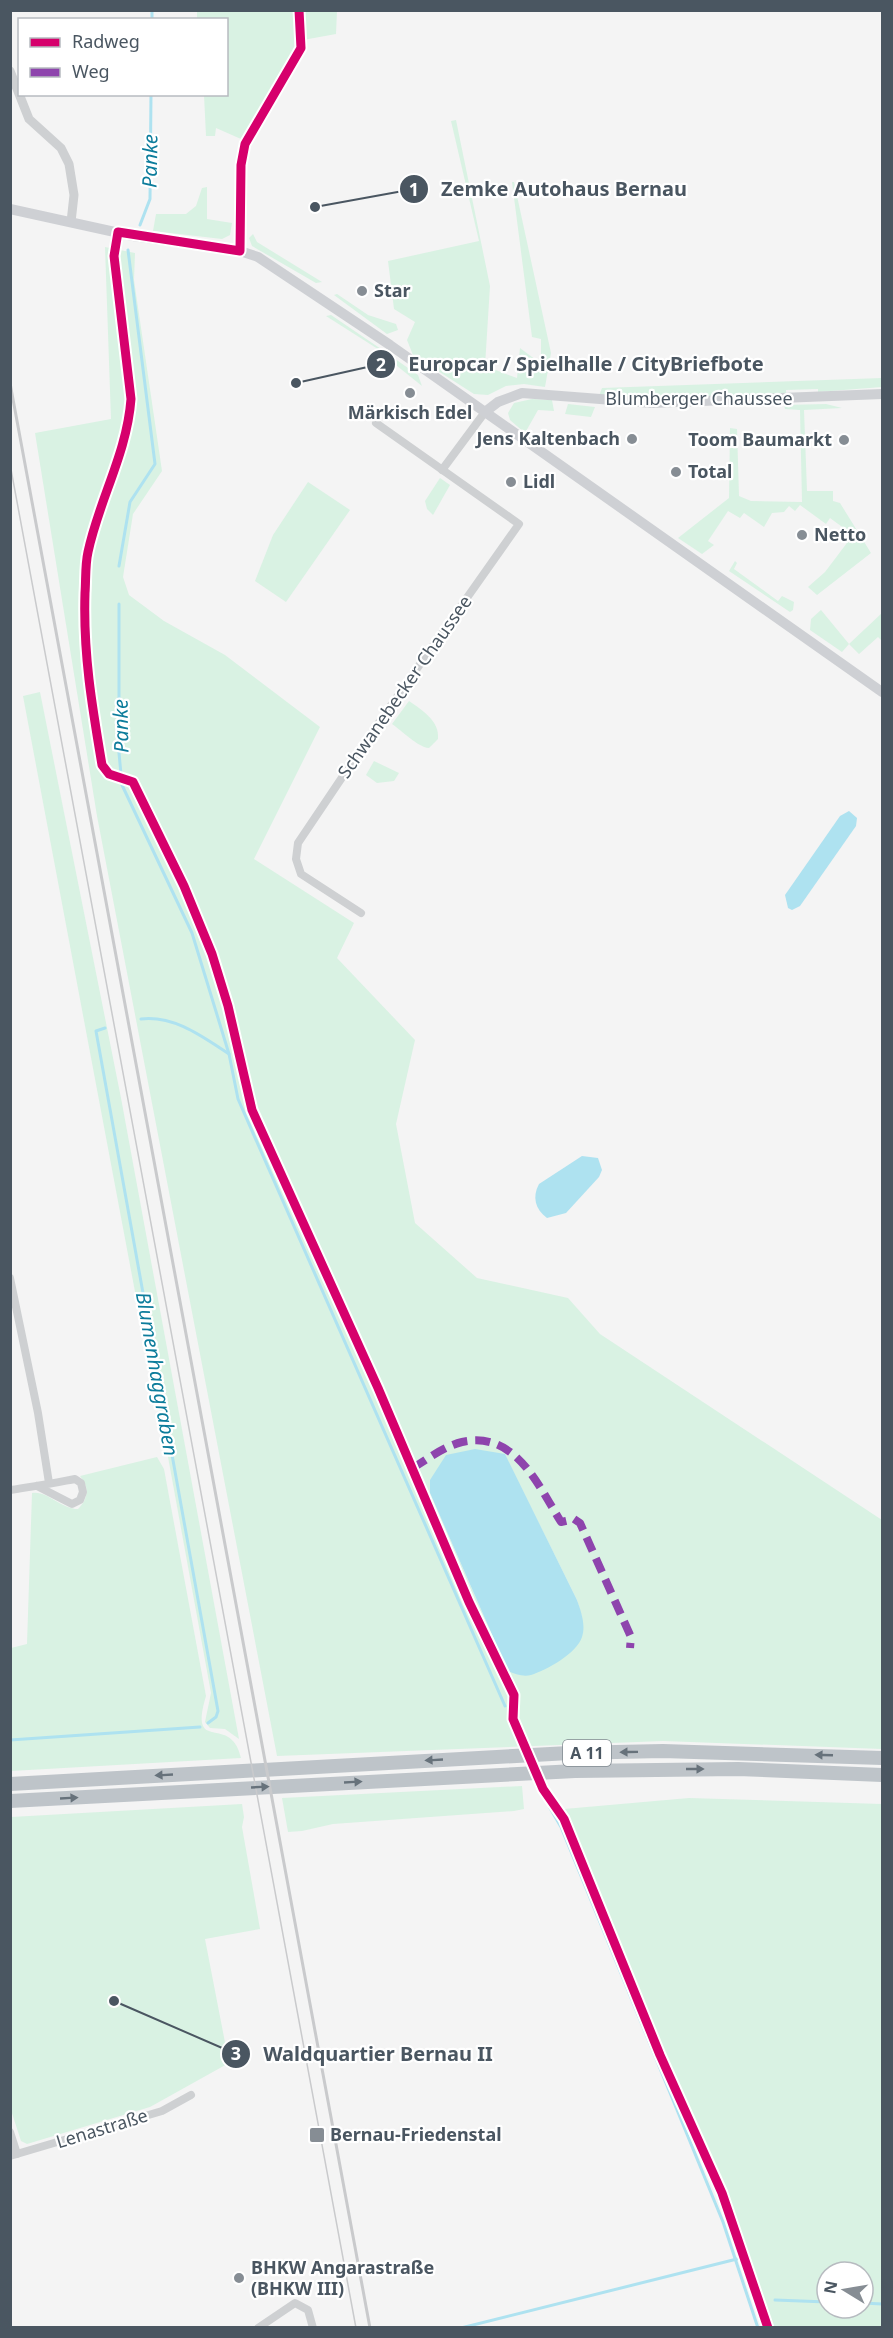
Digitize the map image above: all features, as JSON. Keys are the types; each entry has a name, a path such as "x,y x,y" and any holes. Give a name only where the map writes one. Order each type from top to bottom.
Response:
{"highway":[{"name":"A 11","path":"10,1784 663,1751 882,1758"},
{"name":"A 11","path":"10,1801 617,1770 738,1769 882,1775"}],"main road":[{"path":"10,209 133,236 240,251 258,257 286,273 882,692"},
{"name":"Blumberger Chaussee","path":"485,412 498,402 522,393 652,403 882,394"}],"street":[{"path":"10,71 18,91"},
{"path":"20,96 29,119 61,148 69,164 74,195 71,222"},
{"path":"240,251 241,165 245,144"},
{"path":"442,470 485,412"},
{"name":"Schwanebecker Chaussee","path":"361,914 301,874 296,859 298,843 380,721 519,524 376,423"},
{"path":"10,1278 36,1401 49,1484"},
{"path":"10,1490 38,1485 49,1484 75,1479 81,1483 83,1492 80,1500 72,1504 38,1485"},
{"name":"Lenastraße","path":"14,2155 162,2111 190,2095"},
{"path":"10,2132 14,2155"},
{"path":"258,2328 295,2303 308,2310 313,2328"}],"green space":[{"path":"197,11 296,11 296,51 241,139 216,128 215,136 206,136 204,96 228,96 228,18 197,18"},
{"path":"302,11 337,11 336,34 303,40"},
{"path":"456,120 490,286 485,366 517,378 520,348 536,360 541,359 541,339 532,337 512,182 514,182 551,353 545,387 524,384 506,386 488,395 474,394 413,355 407,340 415,322 394,309 388,261 479,241 451,121"},
{"path":"207,187 207,219 232,223 230,235 222,239 153,231 156,214 186,214 196,206 202,188"},
{"path":"253,234 257,242 322,282 316,283 252,246 249,238"},
{"path":"105,247 135,253 134,280 162,471 133,514 123,577 129,595 164,621 225,655 320,727 254,859 354,923 337,958 415,1040 396,1124 415,1223 477,1278 568,1298 600,1334 882,1520 882,1749 663,1741 277,1756 97,816 35,433 111,419","holes":["505,1455 577,1600 582,1617 508,1671 430,1493 430,1480"]},
{"path":"337,294 368,315 396,324 398,330 387,334 334,295"},
{"path":"331,315 381,349 381,351 326,316"},
{"path":"388,354 418,375 422,386 386,357"},
{"path":"882,378 882,387 818,392 818,389 786,390 786,394 667,398 599,396 602,388"},
{"path":"532,399 552,400 554,411 538,410 525,433 510,420 508,413 514,403"},
{"path":"568,404 595,407 591,417 565,414"},
{"path":"826,404 842,408 804,410 807,491 833,491 833,501 840,503 871,553 817,595 808,587 825,572 853,535 830,518 826,524 800,505 795,511 789,506 784,512 772,513 764,527 744,513 740,518 728,511 708,541 714,545 702,554 678,538 729,498 730,428 737,429 739,496 751,501 802,502 800,410 785,409 784,405"},
{"path":"440,478 450,485 433,515 427,509 425,501"},
{"path":"308,482 350,510 286,602 255,581 273,535"},
{"path":"735,561 737,563 734,569 778,601 782,596 794,602 793,610 790,612 729,571"},
{"path":"821,610 849,644 842,652 810,630 811,619"},
{"path":"882,613 882,641 878,637 859,654 849,644"},
{"path":"40,692 121,1098 239,1739 225,1729 210,1728 205,1722 211,1693 158,1402 155,1398 23,696"},
{"path":"409,701 429,717 436,727 438,739 429,748 415,742 392,724"},
{"path":"374,761 399,773 394,781 377,783 366,775"},
{"path":"157,1457 164,1469 206,1696 202,1725 207,1730 229,1737 236,1745 241,1758 11,1771 11,1648 27,1644 32,1493 43,1494 66,1506 78,1509 86,1493 85,1484 80,1476"},
{"path":"522,1786 524,1809 514,1811 333,1824 288,1832 282,1798"},
{"path":"689,1798 882,1804 882,2327 770,2327 734,2214 627,1966 564,1809"},
{"path":"242,1804 244,1817 242,1827 260,1929 205,1939 229,2063 150,2107 27,2144 21,2141 10,2107 11,1817"}],"water":[{"path":"849,811 857,818 856,826 800,906 792,910 788,908 785,895 840,816"},
{"path":"582,1156 598,1158 602,1170 599,1177 566,1213 547,1218 540,1211 535,1198 539,1184"},
{"path":"475,1449 505,1454 577,1600 581,1613 583,1632 579,1643 568,1655 553,1665 531,1675 508,1671 430,1493 430,1480 446,1455"}],"waterway":[{"name":"Panke","path":"152,10 152,18"},
{"name":"Panke","path":"140,225 150,199 151,96"},
{"name":"Panke","path":"119,566 130,502 155,464 128,250"},
{"name":"Panke","path":"119,604 119,753 122,785 192,933 229,1054 238,1099 505,1706"},
{"path":"141,1019 165,1020 176,1024 198,1034 229,1054"},
{"name":"Blumenhaggraben","path":"105,1028 96,1031 218,1711 216,1717 208,1723"},
{"path":"10,1740 200,1727"},
{"name":"Panke","path":"550,1808 561,1827 723,2222 758,2328"},
{"path":"461,2328 737,2259"},
{"path":"775,2300 815,2302"},
{"path":"875,2304 882,2304"}],"tram line":[{"path":"10,464 356,2328"}],"railway":[{"path":"10,383 370,2328"}],"marked path":[{"path":"413,1468 443,1450 462,1442 481,1440 497,1444 511,1452 534,1477 561,1522 574,1519 580,1523 631,1637 630,1648"}],"cycle path":[{"path":"299,10 301,48 245,144 241,165 240,251 118,232 114,256 131,399 119,457 88,552 85,593 87,658 102,765 109,774 133,782 184,886 212,954 228,1006 252,1110 378,1388 469,1602 514,1695 513,1719 543,1789 564,1819 660,2055 722,2193 768,2328"}],"place":[{"name":"Zemke Autohaus Bernau","path":"315,207"},
{"name":"Star","path":"362,291"},
{"name":"Europcar / Spielhalle / CityBriefbote","path":"296,383"},
{"name":"Märkisch Edel","path":"410,393"},
{"name":"Jens Kaltenbach","path":"632,439"},
{"name":"Toom Baumarkt","path":"844,440"},
{"name":"Total","path":"676,472"},
{"name":"Lidl","path":"511,482"},
{"name":"Netto","path":"802,535"},
{"name":"Waldquartier Bernau II","path":"114,2001"},
{"name":"Bernau-Friedenstal","path":"317,2135"},
{"name":"BHKW Angarastraße (BHKW III)","path":"239,2278"}]}
